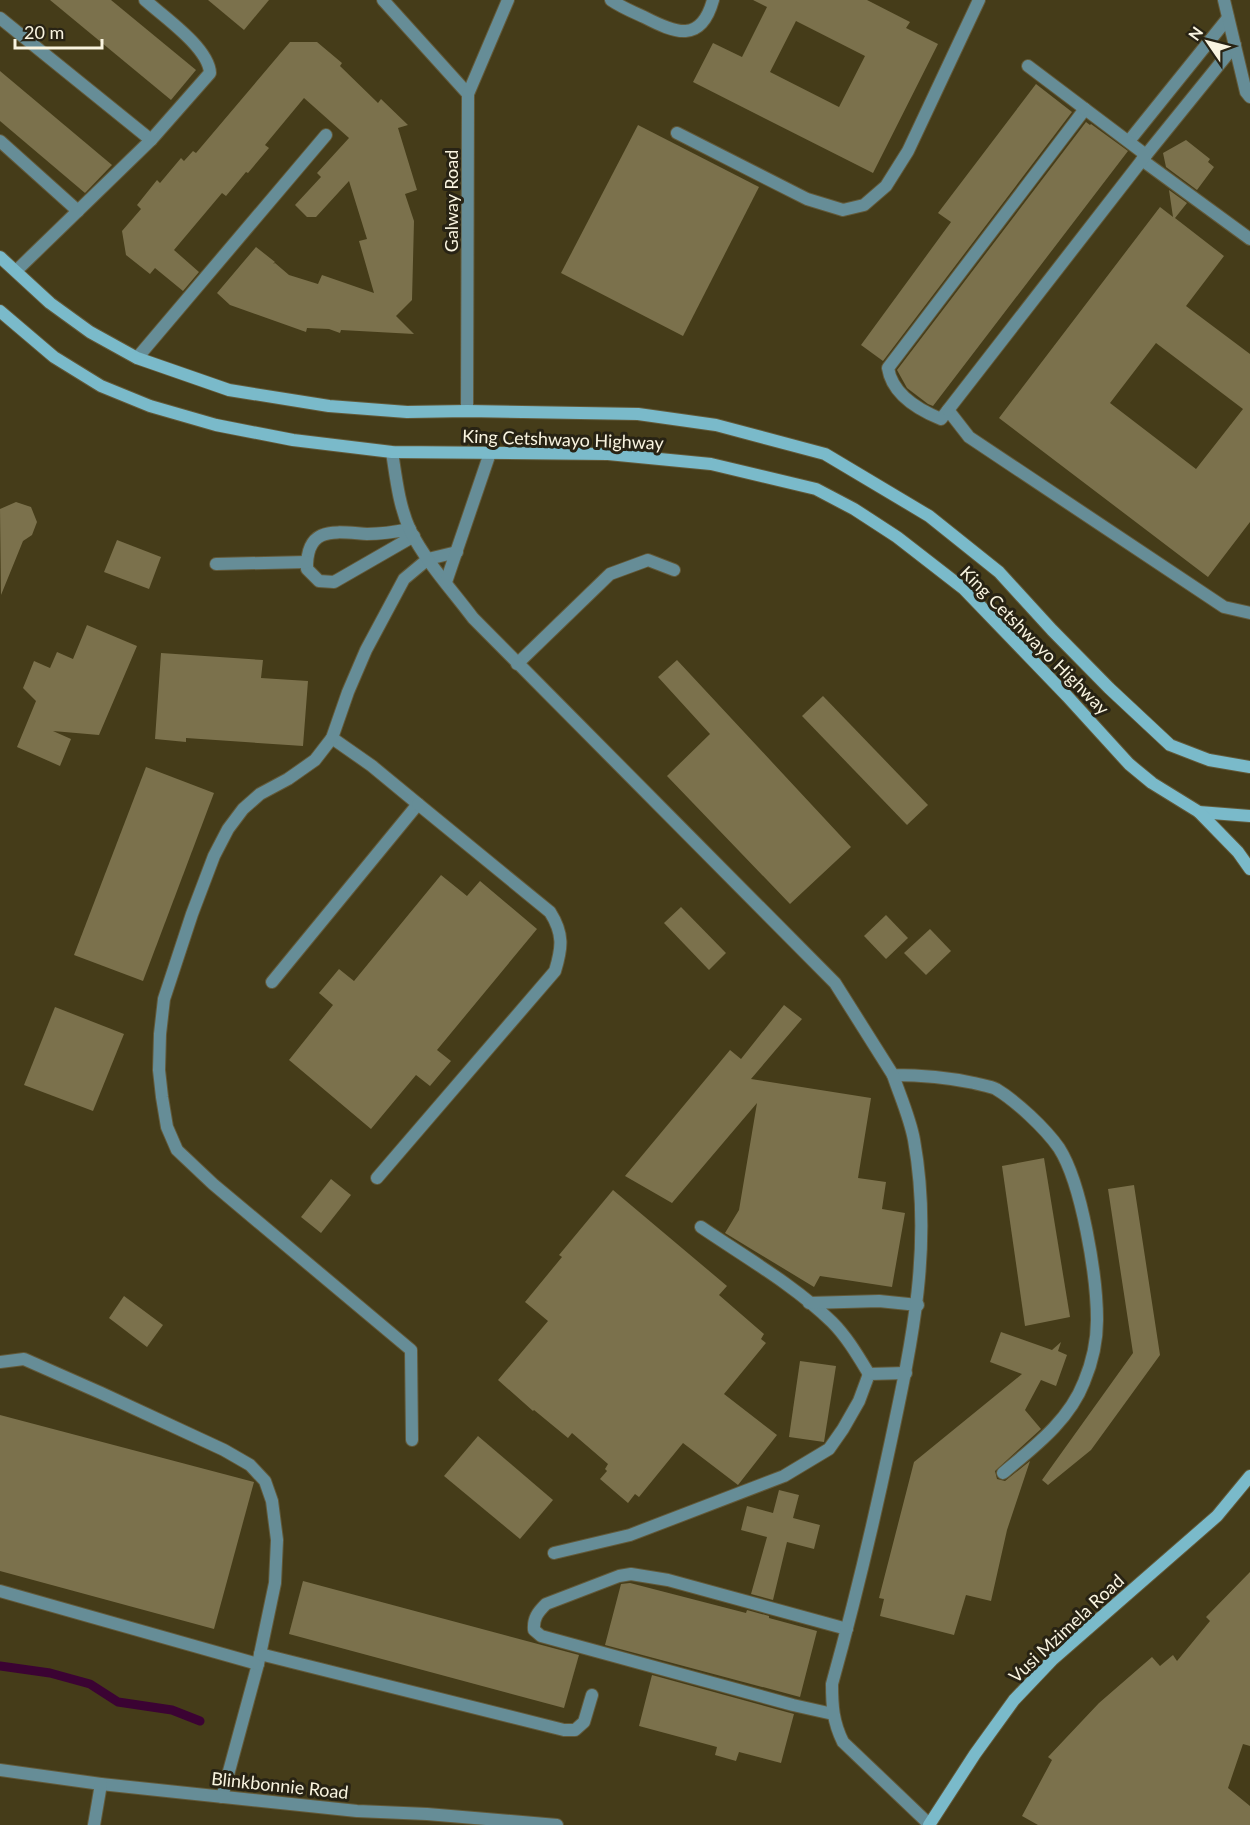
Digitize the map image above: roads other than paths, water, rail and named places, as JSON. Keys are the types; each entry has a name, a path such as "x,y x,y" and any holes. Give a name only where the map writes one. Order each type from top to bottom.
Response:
{"main road":[{"name":"King Cetshwayo Highway","path":"0,257 50,303 90,332 137,358 229,390 329,406 407,412 638,414 716,425 825,454 928,516 999,572 1109,688 1170,745 1209,760 1250,767"},
{"name":"King Cetshwayo Highway","path":"0,311 54,357 101,386 150,406 216,425 293,440 392,453 608,454 711,464 816,489 854,509 897,537 964,589 1129,764 1152,783 1199,812 1250,816"},
{"path":"1199,812 1238,852 1250,869"},
{"name":"Vusi Mzimela Road","path":"929,1825 975,1754 1014,1700 1052,1660 1217,1516 1250,1476"}],"street":[{"path":"16,271 151,140 210,73 206,57 145,0"},
{"path":"383,0 468,94"},
{"name":"Galway Road","path":"467,411 468,94 508,0"},
{"path":"611,0 670,30 681,32 699,25 709,15 713,0"},
{"path":"677,133 807,199 843,210 864,205 886,186 908,151 979,0"},
{"path":"1224,0 1246,92 1250,96"},
{"path":"0,18 151,140"},
{"path":"1129,141 1228,18"},
{"path":"1085,109 888,368 889,377 895,388 925,412 941,419 1144,157 1235,45"},
{"path":"1028,66 1129,141 1144,157 1250,239"},
{"path":"137,358 326,135"},
{"path":"0,141 78,212"},
{"path":"948,410 969,438 1224,607 1250,613"},
{"path":"392,453 401,504 412,532 428,559 473,618 835,983 893,1075 913,1138 919,1190 922,1249 918,1305 881,1490 832,1684 832,1714 843,1742 929,1825"},
{"path":"446,582 490,453"},
{"path":"336,530 369,534 412,532 334,582 319,581 308,569 310,547 326,533 336,530"},
{"path":"412,1440 411,1350 213,1184 177,1150 167,1127 159,1070 164,999 214,856 228,829 243,809 260,794 288,779 315,759 332,738 348,692 387,608 404,579 428,559 457,552"},
{"path":"517,664 610,574 648,560 674,570"},
{"path":"216,564 307,562"},
{"path":"332,738 372,766 550,912 556,921 561,937 561,952 555,971 377,1178"},
{"path":"272,982 418,804"},
{"path":"893,1075 928,1075 994,1088 1036,1121 1048,1135 1059,1149 1075,1184 1091,1256 1097,1320 1092,1358 1084,1384 1072,1405 1051,1432 1003,1473"},
{"path":"701,1227 809,1303 832,1322 847,1339 869,1374"},
{"path":"809,1303 879,1302 918,1305"},
{"path":"0,1362 24,1359 82,1384 224,1450 250,1465 265,1481 272,1501 277,1540 275,1583 259,1659 222,1797"},
{"path":"869,1374 906,1373"},
{"path":"554,1553 630,1535 784,1476 829,1449 859,1401 869,1374"},
{"path":"832,1714 793,1706 541,1636 534,1630 534,1623 537,1612 546,1604 619,1576 631,1574 668,1580 847,1629"},
{"path":"0,1591 259,1659 564,1730 575,1730 584,1722 592,1695"},
{"name":"Blinkbonnie Road","path":"0,1770 101,1785 357,1811 557,1825"},
{"path":"94,1825 101,1785"}],"waterway":[{"path":"0,1666 50,1673 90,1684 118,1702 172,1710 200,1721"}]}
